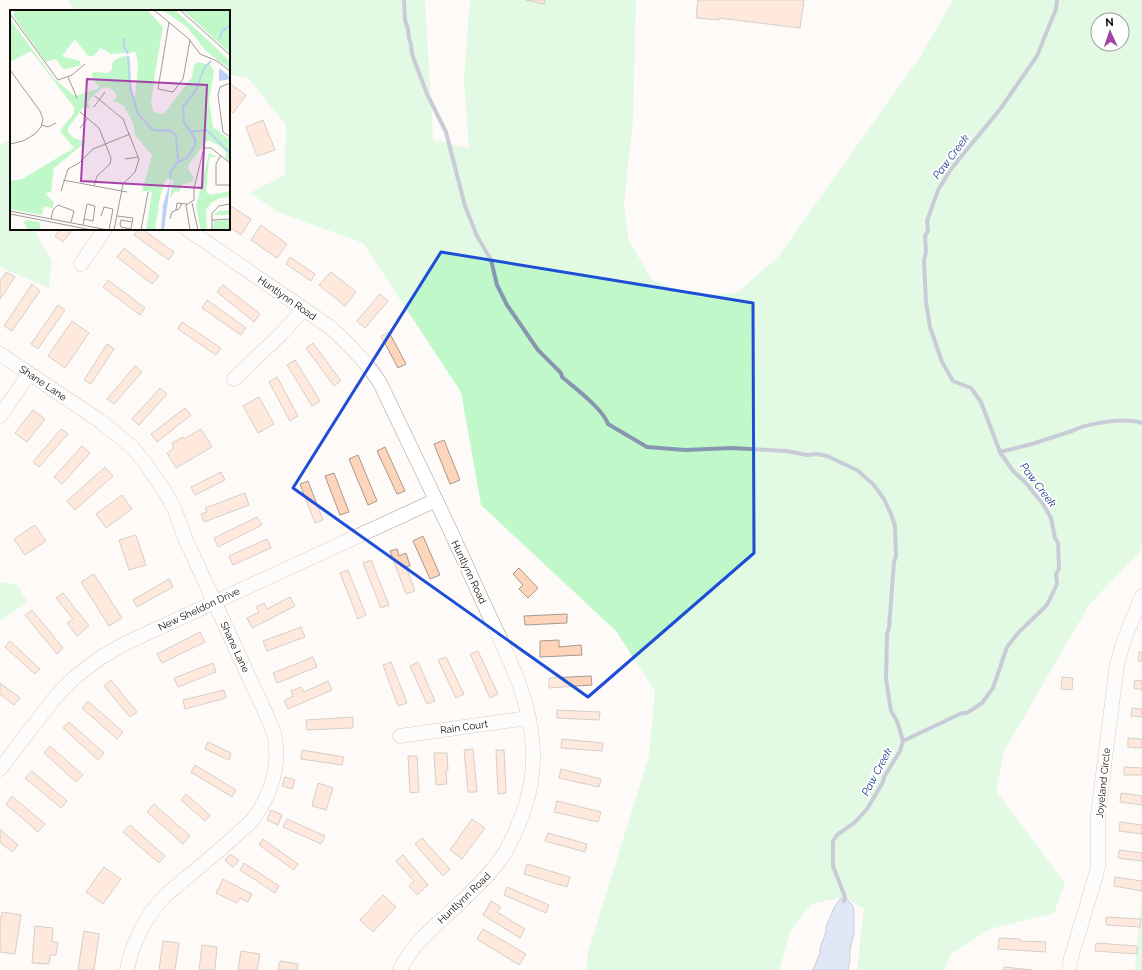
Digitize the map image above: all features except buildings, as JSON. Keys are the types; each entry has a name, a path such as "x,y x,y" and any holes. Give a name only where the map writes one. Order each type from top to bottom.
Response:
{"street":[{"path":"81,264 104,230"},
{"name":"Huntlynn Road","path":"189,230 330,327 348,343 378,380 436,500 510,661 524,697 532,735 533,768 531,790 516,832 506,852 490,872 469,895 426,934 405,959 400,970"},
{"path":"234,379 281,334 304,309"},
{"name":"Shane Lane","path":"0,354 100,421 132,447 143,460 164,490 174,508 185,538 266,714 274,735 276,764 273,781 267,796 256,815 225,845 165,896 151,913 136,938 129,957 127,970"},
{"path":"0,416 29,374"},
{"name":"New Sheldon Drive","path":"0,769 57,695 75,677 100,658 124,644 436,500"},
{"name":"Joyeland Circle","path":"1069,970 1071,958 1098,868 1098,814 1117,664 1124,640 1142,596"},
{"name":"Rain Court","path":"400,736 528,718"}],"highlighted area":[{"path":"441,252 753,303 754,553 588,697 293,488"}],"green space":[{"path":"67,0 425,0 433,140 469,148 464,78 470,0 636,0 633,120 624,203 629,241 652,280 701,297 738,292 778,257 922,54 953,0 1142,0 1142,549 1089,605 1004,751 996,791 1065,883 1054,913 990,929 951,954 944,970 857,970 864,909 844,897 811,904 791,930 779,970 586,970 588,952 649,756 655,691 616,631 481,505 461,392 363,243 278,212 250,193 285,175 286,125 249,79 230,74 230,10 75,10"},
{"path":"10,140 10,230 34,230 52,261 49,288 0,267 0,145"},
{"path":"0,582 17,585 27,601 0,621"},
{"path":"1142,900 1142,970 1135,970 1141,902"}],"water":[{"path":"845,897 853,906 854,913 854,933 850,949 848,970 813,970 820,953 826,927 834,908 840,899"}],"waterway":[{"path":"404,0 405,20 412,54 427,94 446,132 465,206 477,236 491,260 497,285 507,305 538,350 561,373 562,377 595,405 608,424 647,447 685,450 732,448 787,451 807,455 817,454 827,456 857,470 873,484 884,499 895,526 896,556 894,562 889,628 887,633 886,679 891,711 897,721 903,741"},
{"name":"Paw Creek","path":"844,901 845,897 833,866 833,841 837,835 854,823 867,809 900,751 903,741 962,713 967,713 982,703 993,688 1007,647 1018,633 1047,605 1057,584 1056,574 1059,569 1058,543 1055,538 1051,518 1043,504 1025,482 1013,471 1000,452 981,402 971,388 953,381 942,362 930,327 926,302 924,261 926,251 925,236 928,231 927,221 938,190 951,169 1001,108 1037,56 1056,9 1057,0"},
{"path":"1000,452 1032,444 1093,424 1110,421 1134,421 1142,423"}]}
